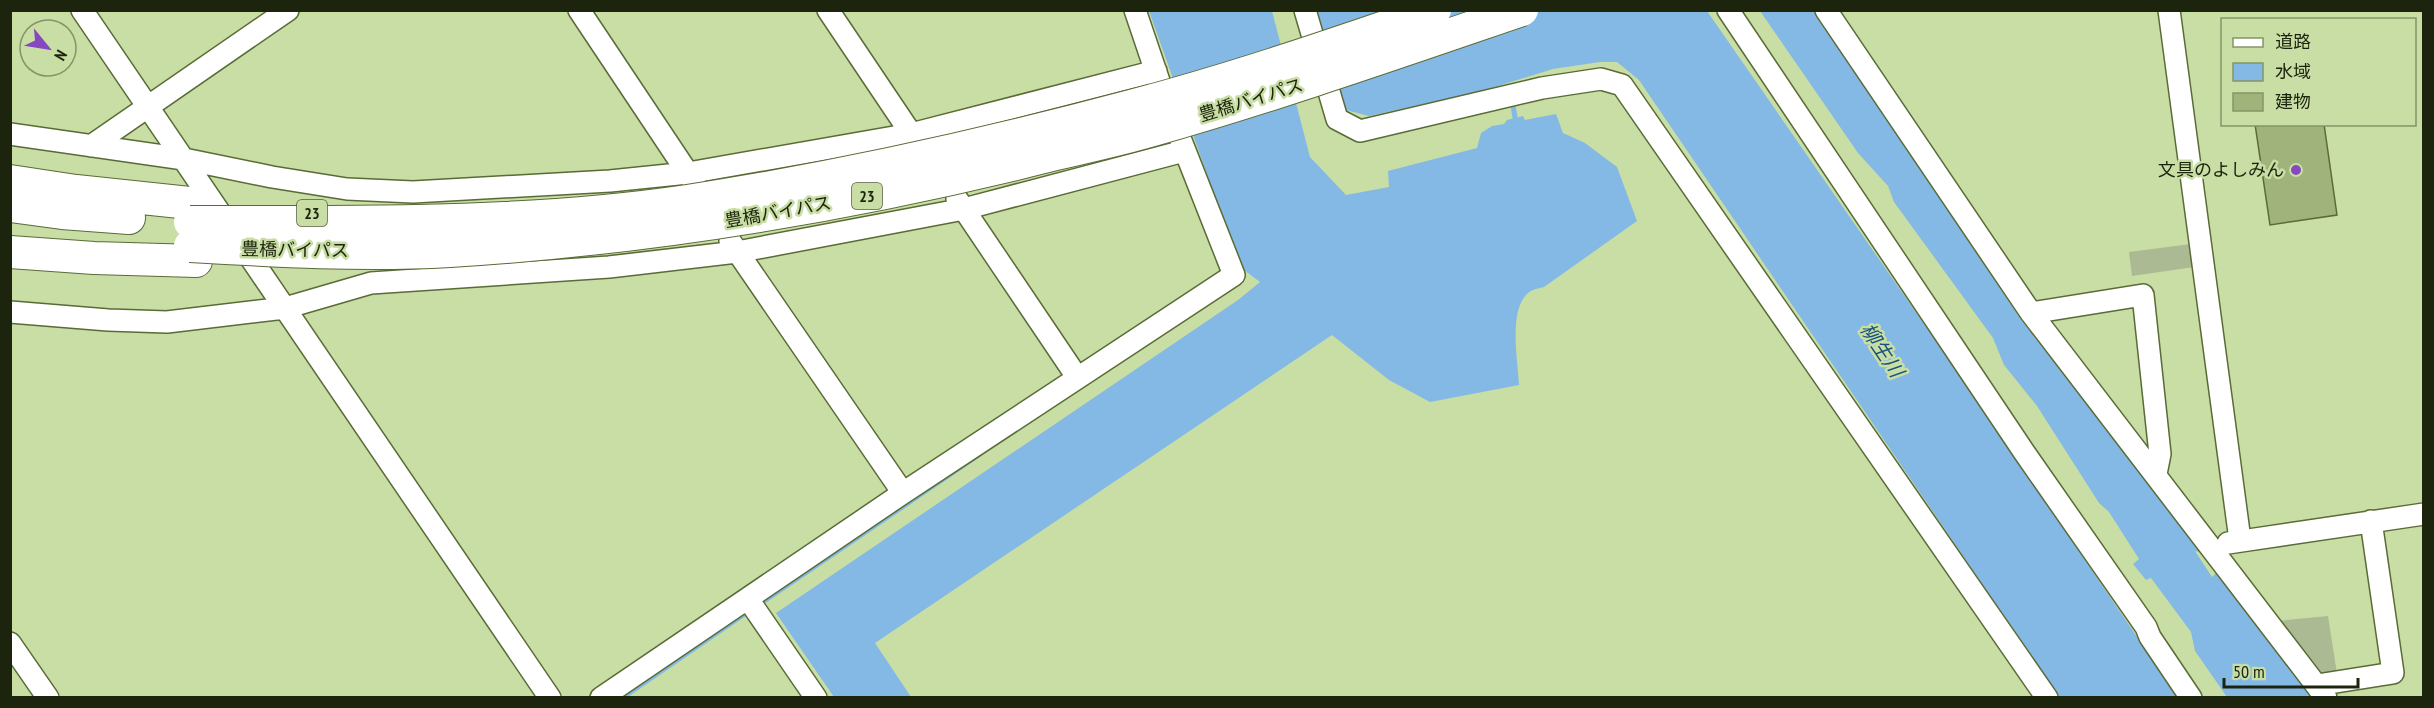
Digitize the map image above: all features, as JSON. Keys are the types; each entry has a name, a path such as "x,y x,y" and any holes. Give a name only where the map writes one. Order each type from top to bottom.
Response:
{"highway":[{"name":"豊橋バイパス","path":"10,231 194,233 532,217 686,201 903,163 1133,106 1298,56 1436,10"},
{"name":"豊橋バイパス","path":"10,206 194,233 265,251 446,251 581,240 713,225 932,184 1149,131 1310,81 1522,10"},
{"name":"23","path":"10,182 76,191 194,233"},
{"name":"23","path":"10,252 94,258 194,233"}],"street":[{"path":"82,10 550,698"},
{"path":"91,146 288,10"},
{"path":"579,10 688,173 737,252 903,493"},
{"path":"828,10 1077,377"},
{"path":"601,698 753,606 903,493 1234,275 1184,151 1135,10"},
{"path":"1305,10 1337,119 1360,131 1523,93 1601,80 1622,85 2047,698"},
{"path":"1728,10 2024,452 2146,627 2150,637 2191,698"},
{"path":"1826,10 2031,313 2322,691 2392,673 2371,521"},
{"path":"2169,10 2240,540"},
{"path":"10,134 184,159 346,189 413,192 610,181 688,173 911,134 1156,71"},
{"path":"10,312 167,322 285,308 371,283 609,267 737,252 964,209 1184,151"},
{"path":"2031,313 2142,295 2160,454 2156,474"},
{"path":"2209,547 2240,540 2424,514"},
{"path":"753,606 816,698"},
{"path":"10,642 48,698"}],"green space":[{"path":"2191,244 2194,267 2132,276 2129,252"},
{"path":"2328,616 2337,674 2324,676 2277,621"}],"water":[{"path":"1149,11 1272,11 1310,157 1346,195 1389,187 1388,171 1477,148 1481,133 1492,126 1504,124 1507,120 1523,116 1525,120 1556,114 1563,133 1585,143 1617,167 1637,221 1544,287 1532,290 1524,298 1516,321 1519,385 1430,402 1389,380 1332,335 875,643 911,697 834,697 776,613 1238,300 1260,282 1240,267"},
{"name":"柳生川","path":"1316,11 1707,11 1942,350 2178,697 2059,697 1639,80 1617,62 1600,62 1553,69 1482,91 1369,116 1346,110"},
{"path":"1760,11 1814,11 2022,321 2202,553 2195,551 2212,577 2216,573 2312,697 2227,697 2195,651 2191,632 2151,578 2146,580 2133,564 2139,559 2109,512 2099,503 2037,406 2004,365 1993,338 1894,202 1888,186 1858,153"}],"building":[{"name":"文具のよしみん","path":"2255,126 2324,126 2337,215 2270,225"}],"waterway":[{"path":"1512,100 1516,123"},
{"path":"757,606 980,454"},
{"path":"622,698 749,611"}],"place":[{"name":"文具のよしみん","path":"2296,170"}]}
